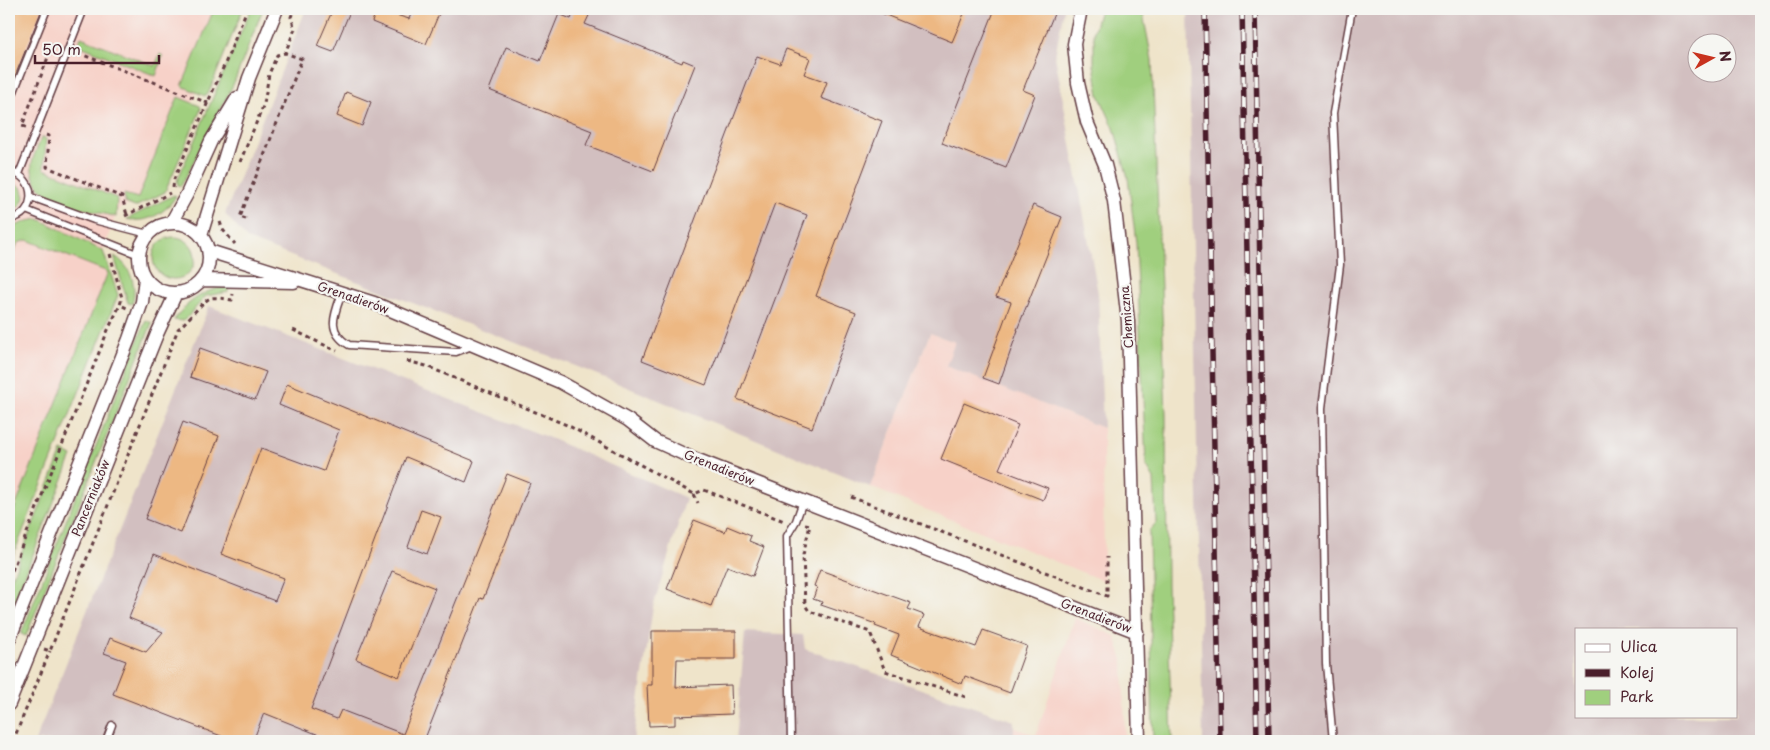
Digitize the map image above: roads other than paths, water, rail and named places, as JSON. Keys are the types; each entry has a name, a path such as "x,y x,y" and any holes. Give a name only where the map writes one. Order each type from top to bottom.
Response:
{"street":[{"path":"201,235 249,78 277,9"},
{"name":"Chemiczna","path":"1081,9 1074,44 1078,83 1088,122 1105,165 1114,202 1128,312 1139,741"},
{"path":"171,223 188,194 211,141 249,78"},
{"path":"171,223 187,226 201,235 209,251 207,272 202,280 186,291 176,293 164,292 145,278 140,267 139,255 142,244 148,234 163,225 171,223"},
{"path":"209,251 311,284"},
{"name":"Pancerniaków","path":"9,640 138,312 145,278"},
{"path":"202,280 311,284"},
{"name":"Grenadierów","path":"311,284 374,303 560,382 628,420 655,442 1137,632"},
{"name":"Pancerniaków","path":"9,704 162,322 176,293"}],"lane":[{"path":"9,104 47,9"},
{"path":"19,174 84,9"},
{"path":"1333,741 1326,664 1322,408 1340,266 1333,112 1352,9"},
{"path":"9,172 19,174 29,184 31,197 26,210 21,215 9,219"},
{"path":"31,197 94,220 148,234"},
{"path":"26,210 139,255"},
{"path":"342,293 334,316 334,328 339,339 349,345 456,352 472,346"},
{"path":"791,741 786,536 796,521 803,501"},
{"path":"106,741 112,725"}],"railway":[{"path":"1205,9 1220,741"},
{"path":"1242,9 1257,741"},
{"path":"1255,9 1269,741"}]}
